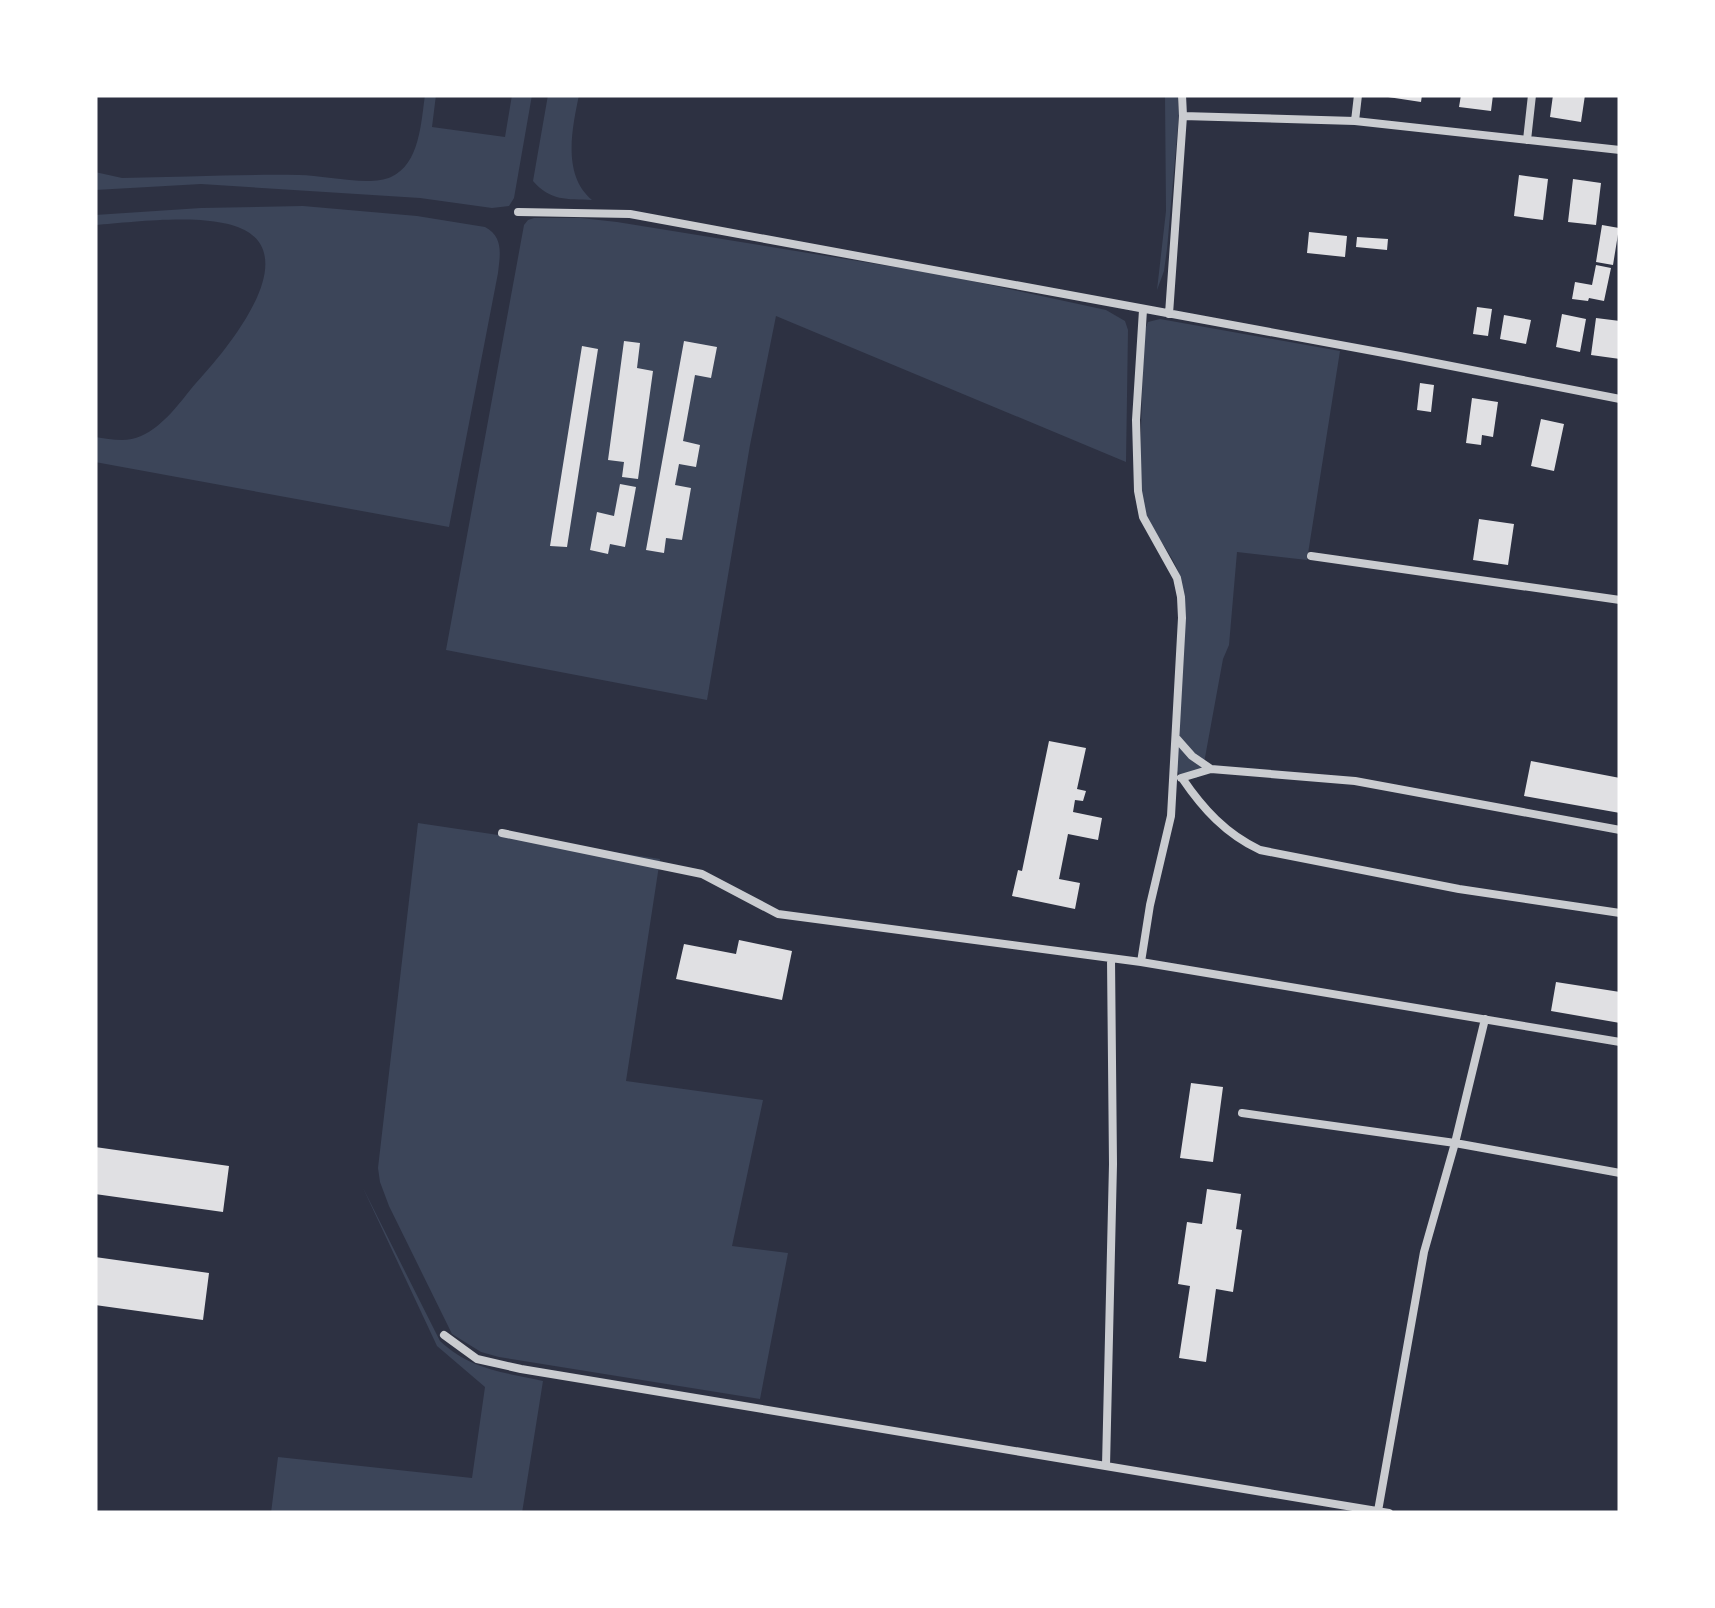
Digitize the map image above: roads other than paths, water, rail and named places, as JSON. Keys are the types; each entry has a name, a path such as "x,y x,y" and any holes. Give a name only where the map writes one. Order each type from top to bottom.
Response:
{"street":[{"path":"1169,314 1182,95"},
{"path":"1355,121 1358,95"},
{"path":"1526,140 1532,95"},
{"path":"1183,116 1355,121 1620,150"},
{"path":"518,212 630,214 1620,399"},
{"path":"1141,962 1171,816 1181,596 1177,578 1144,517 1138,492 1136,420 1143,310"},
{"path":"1311,556 1620,600"},
{"path":"1176,738 1210,769"},
{"path":"1173,783 1210,769 1354,780 1620,830"},
{"path":"1182,778 1223,828 1260,850 1459,889 1620,913"},
{"path":"502,833 702,874 778,914 1141,962 1620,1042"},
{"path":"1106,1466 1113,1164 1111,959"},
{"path":"1378,1511 1424,1252 1485,1018"},
{"path":"1242,1113 1455,1143 1620,1173"},
{"path":"444,1335 478,1359 520,1369 1390,1513"}]}
